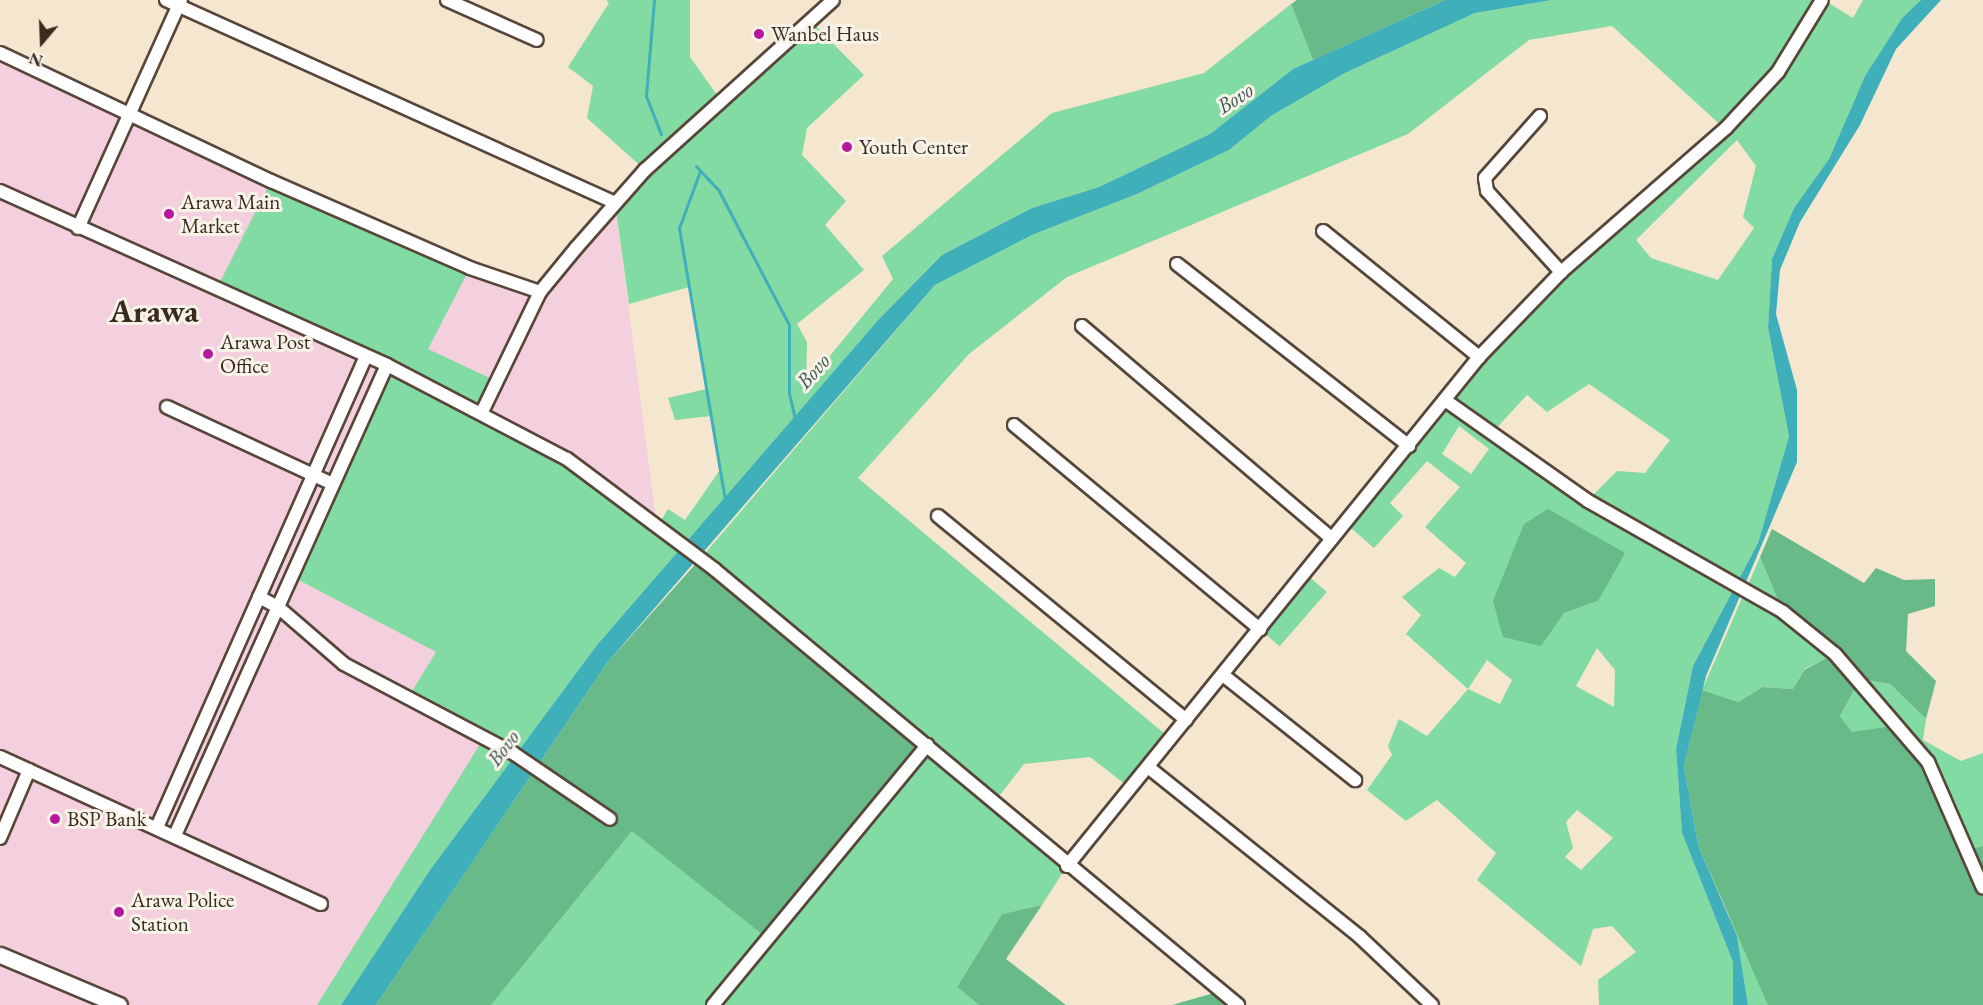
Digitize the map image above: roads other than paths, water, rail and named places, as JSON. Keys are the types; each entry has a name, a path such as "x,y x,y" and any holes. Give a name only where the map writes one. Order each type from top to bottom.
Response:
{"main road":[{"path":"0,954 118,1005"}],"street":[{"path":"166,0 180,3 615,203"},
{"path":"447,0 537,40"},
{"path":"1067,866 1479,357 1562,272 1726,128 1778,72 1822,0"},
{"path":"482,412 540,292 615,203 826,2"},
{"path":"78,228 180,3"},
{"path":"0,53 131,111 292,190 470,268 540,292"},
{"path":"1540,116 1485,178 1486,185 1562,272"},
{"path":"0,191 387,365 482,412 567,459 714,569 927,745 1067,866 1238,1005"},
{"path":"1323,231 1479,357"},
{"path":"1177,264 1409,446"},
{"path":"1082,326 1332,539"},
{"path":"158,825 366,356"},
{"path":"176,833 387,365"},
{"path":"1445,400 1588,501 1783,612 1835,654 1900,725 1928,762 1983,888"},
{"path":"167,407 333,484"},
{"path":"1014,425 1260,629"},
{"path":"938,516 1186,720"},
{"path":"259,597 278,607 344,664 513,753 610,819"},
{"path":"1223,675 1355,780"},
{"path":"713,1005 927,745"},
{"path":"0,757 176,833 321,904"},
{"path":"1148,767 1387,960 1432,1005"},
{"path":"0,838 29,770"}],"water":[{"path":"1445,0 1552,0 1475,13 1345,73 1271,116 1229,150 1137,194 1032,235 935,285 607,663 376,1005 341,1005 430,870 597,645 879,319 942,255 1032,208 1099,187 1210,134 1293,69"},
{"path":"1921,0 1941,0 1896,49 1860,125 1800,222 1780,270 1776,314 1797,390 1797,462 1706,676 1684,766 1698,845 1737,936 1748,1005 1733,1005 1733,962 1682,833 1676,749 1693,666 1758,543 1789,436 1768,328 1772,259 1794,208 1829,159 1865,76 1902,18"}],"waterway":[{"path":"654,0 646,96 661,134"},
{"name":"Bovo","path":"696,166 719,191 789,325 789,393 796,423"},
{"path":"700,171 679,228 726,506"}],"place":[{"name":"Wanbel Haus","path":"759,34"},
{"name":"Youth Center","path":"847,147"},
{"name":"Arawa Main Market","path":"169,214"},
{"name":"Arawa Post Office","path":"208,354"},
{"name":"BSP Bank","path":"55,819"},
{"name":"Arawa Police Station","path":"119,912"}],"district":[{"name":"Arawa","path":"154,311"}]}
